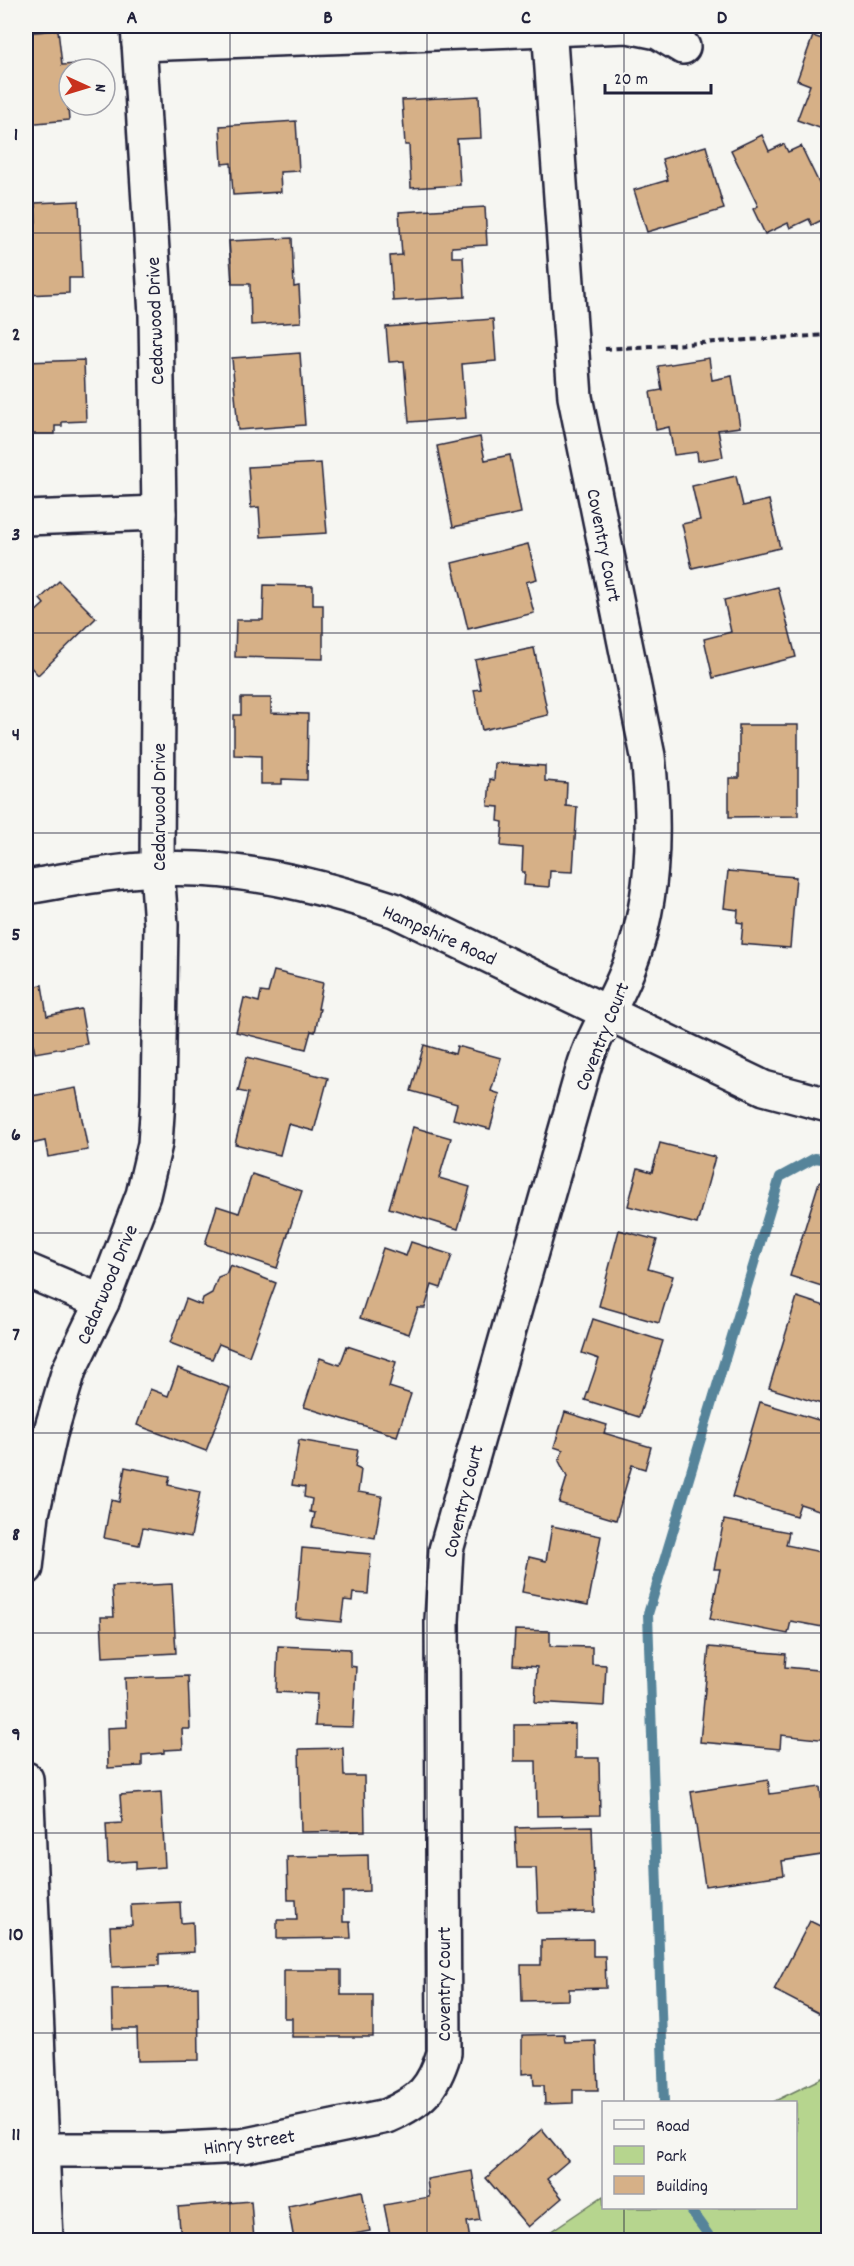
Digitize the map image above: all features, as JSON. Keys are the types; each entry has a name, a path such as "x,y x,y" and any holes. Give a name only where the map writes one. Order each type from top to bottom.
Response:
{"street":[{"path":"139,34 628,26 658,32 683,47"},
{"name":"Coventry Court","path":"437,2074 444,2053 442,1621 446,1550 585,1063 625,977 643,922 652,857 653,807 648,756 575,396 549,28"},
{"name":"Cedarwood Drive","path":"26,1568 32,1514 50,1434 69,1370 102,1302 143,1195 155,1144 161,925 157,869 159,513 156,315 139,34"},
{"path":"26,518 159,513"},
{"name":"Hampshire Road","path":"26,887 157,869 212,870 269,877 332,890 393,910 764,1088 828,1105"},
{"path":"26,1270 102,1302"},
{"path":"26,1779 46,2241"},
{"name":"Hinry Street","path":"43,2150 163,2150 242,2146 387,2115 408,2107 425,2093 437,2074"}],"path":[{"path":"604,349 828,335"}],"green space":[{"path":"828,2075 828,2240 538,2240 602,2197 602,2209 797,2209 797,2101 775,2101"}],"building":[{"path":"58,30 61,57 57,57 57,117 69,117 69,120 26,124 26,33"},
{"path":"813,36 828,41 828,131 797,120 810,85 797,80"},
{"path":"479,96 481,138 457,139 460,185 411,188 409,145 405,145 402,100"},
{"path":"296,121 299,171 280,172 281,192 233,195 231,163 222,164 220,126"},
{"path":"762,135 769,151 784,144 788,152 801,146 828,202 828,217 812,225 809,219 790,228 788,223 765,234 753,209 758,206 731,150"},
{"path":"706,146 724,209 647,232 634,190 668,180 662,159"},
{"path":"79,201 82,278 69,278 69,293 26,295 26,223 36,222 35,203"},
{"path":"485,207 487,245 452,247 452,257 463,257 465,297 393,301 390,256 402,255 399,212"},
{"path":"292,238 294,287 299,286 301,322 251,325 250,284 232,284 229,241"},
{"path":"493,319 496,361 462,364 466,418 409,422 404,361 389,362 386,327"},
{"path":"300,353 305,425 238,430 232,358"},
{"path":"709,358 712,380 732,376 740,427 718,430 723,457 698,461 697,452 674,455 669,427 656,430 650,392 662,390 658,366"},
{"path":"84,360 86,421 62,422 62,426 55,426 55,434 26,434 26,362"},
{"path":"480,437 485,460 510,455 521,513 453,527 437,446"},
{"path":"321,463 327,533 261,537 259,507 251,508 248,467"},
{"path":"736,476 743,506 769,500 780,548 692,568 682,524 700,520 692,486"},
{"path":"528,544 537,579 526,582 534,613 468,629 452,563"},
{"path":"59,581 96,618 38,675 26,662 26,606 33,614 44,604 40,599"},
{"path":"264,585 313,586 313,605 323,605 323,659 235,657 236,620 263,620"},
{"path":"778,587 796,657 713,678 704,639 731,632 724,600"},
{"path":"534,648 548,715 482,730 474,690 481,689 475,660"},
{"path":"241,698 271,698 271,713 308,714 307,780 282,779 282,784 261,784 261,756 234,755 234,715 241,715"},
{"path":"739,725 798,725 798,816 729,817 729,778 739,778"},
{"path":"495,763 545,766 545,781 567,783 566,806 577,807 573,872 550,871 549,887 524,885 523,848 501,846 503,822 498,821 499,807 488,806 490,779 494,780"},
{"path":"728,871 796,877 790,948 741,944 743,923 737,922 738,910 724,908"},
{"path":"274,971 323,983 315,1032 311,1031 306,1049 236,1032 244,998 259,1002 261,992 268,993"},
{"path":"42,985 47,1016 81,1009 87,1044 35,1053 33,1044 26,1045 26,988"},
{"path":"424,1045 455,1054 457,1046 501,1058 491,1091 500,1094 490,1129 453,1119 457,1104 411,1091"},
{"path":"247,1057 328,1078 314,1131 288,1124 280,1155 235,1144 248,1093 238,1091"},
{"path":"76,1088 88,1150 48,1157 45,1141 26,1145 26,1097"},
{"path":"413,1127 451,1138 439,1178 470,1187 458,1229 389,1208"},
{"path":"660,1143 715,1157 697,1224 628,1206 638,1168 652,1172"},
{"path":"252,1174 302,1191 277,1268 205,1244 217,1206 239,1213"},
{"path":"819,1182 828,1185 828,1288 790,1276"},
{"path":"619,1230 657,1240 648,1269 673,1276 659,1323 599,1306"},
{"path":"411,1242 452,1255 441,1288 432,1285 425,1308 418,1308 409,1334 360,1318 383,1248 406,1256"},
{"path":"230,1265 276,1283 249,1356 219,1344 212,1359 170,1343 186,1299 201,1305 203,1298 212,1293 218,1277 226,1274"},
{"path":"797,1297 828,1307 828,1406 769,1388"},
{"path":"593,1319 663,1341 639,1417 585,1400 599,1359 582,1353"},
{"path":"347,1346 396,1362 389,1387 411,1394 397,1436 304,1407 320,1358 340,1365"},
{"path":"178,1368 230,1388 206,1451 137,1425 150,1389 168,1396"},
{"path":"760,1402 828,1423 828,1513 800,1504 796,1516 732,1497"},
{"path":"565,1412 607,1425 604,1433 651,1447 645,1469 632,1465 616,1520 559,1503 567,1477 559,1461 563,1450 554,1447"},
{"path":"299,1440 358,1450 355,1467 361,1470 358,1492 382,1496 375,1538 312,1527 315,1513 310,1512 312,1499 304,1497 305,1487 292,1485"},
{"path":"125,1467 170,1476 168,1485 200,1492 191,1537 143,1528 139,1545 104,1538 111,1500 119,1502"},
{"path":"724,1520 789,1532 786,1545 821,1552 820,1558 828,1560 828,1628 791,1621 788,1634 710,1619 720,1569 714,1569"},
{"path":"552,1526 601,1536 588,1605 522,1592 529,1557 546,1561"},
{"path":"302,1548 371,1554 368,1594 353,1593 352,1601 344,1600 341,1622 296,1618"},
{"path":"172,1584 176,1653 103,1657 101,1617 114,1617 112,1587"},
{"path":"515,1630 550,1631 550,1646 592,1647 592,1664 606,1665 604,1706 535,1702 537,1667 513,1665"},
{"path":"278,1646 350,1649 350,1666 356,1667 353,1727 315,1726 317,1694 276,1692"},
{"path":"709,1647 786,1654 785,1667 828,1671 828,1740 781,1735 780,1749 700,1742"},
{"path":"188,1676 190,1729 182,1729 183,1749 142,1755 142,1766 108,1768 107,1728 127,1727 125,1678"},
{"path":"575,1724 575,1758 599,1758 600,1815 537,1816 536,1761 514,1761 514,1725"},
{"path":"343,1748 344,1776 364,1776 365,1831 301,1832 299,1749"},
{"path":"768,1780 770,1794 820,1787 828,1854 782,1861 784,1875 705,1886 691,1792"},
{"path":"161,1792 165,1867 136,1869 136,1861 108,1863 106,1824 122,1823 120,1795"},
{"path":"592,1826 595,1912 538,1913 536,1868 517,1868 515,1828"},
{"path":"368,1855 369,1891 343,1892 343,1922 350,1922 351,1938 277,1939 277,1920 297,1920 296,1900 288,1900 287,1857"},
{"path":"180,1902 181,1923 193,1922 194,1952 159,1954 159,1965 112,1967 110,1926 132,1925 131,1904"},
{"path":"828,1915 828,2018 774,1990 810,1921 822,1927"},
{"path":"593,1939 593,1956 605,1956 606,1988 569,1989 569,2000 522,2001 521,1965 541,1965 541,1940"},
{"path":"284,1970 341,1970 341,1995 373,1995 373,2037 292,2037 292,2018 284,2018"},
{"path":"198,1987 199,2060 138,2061 137,2029 113,2029 112,1989"},
{"path":"564,2034 565,2042 596,2041 598,2090 573,2090 573,2103 545,2104 544,2085 534,2085 533,2073 522,2074 522,2035"},
{"path":"542,2129 568,2161 547,2179 562,2198 528,2227 486,2178"},
{"path":"472,2171 480,2220 467,2222 470,2240 391,2240 384,2205 429,2197 427,2179"},
{"path":"362,2191 370,2231 343,2236 344,2240 294,2240 288,2206"},
{"path":"251,2201 254,2240 181,2240 178,2207"}],"waterway":[{"path":"664,2101 648,1614 780,1177 815,1158 828,1160"},
{"path":"690,2209 712,2240"}]}
